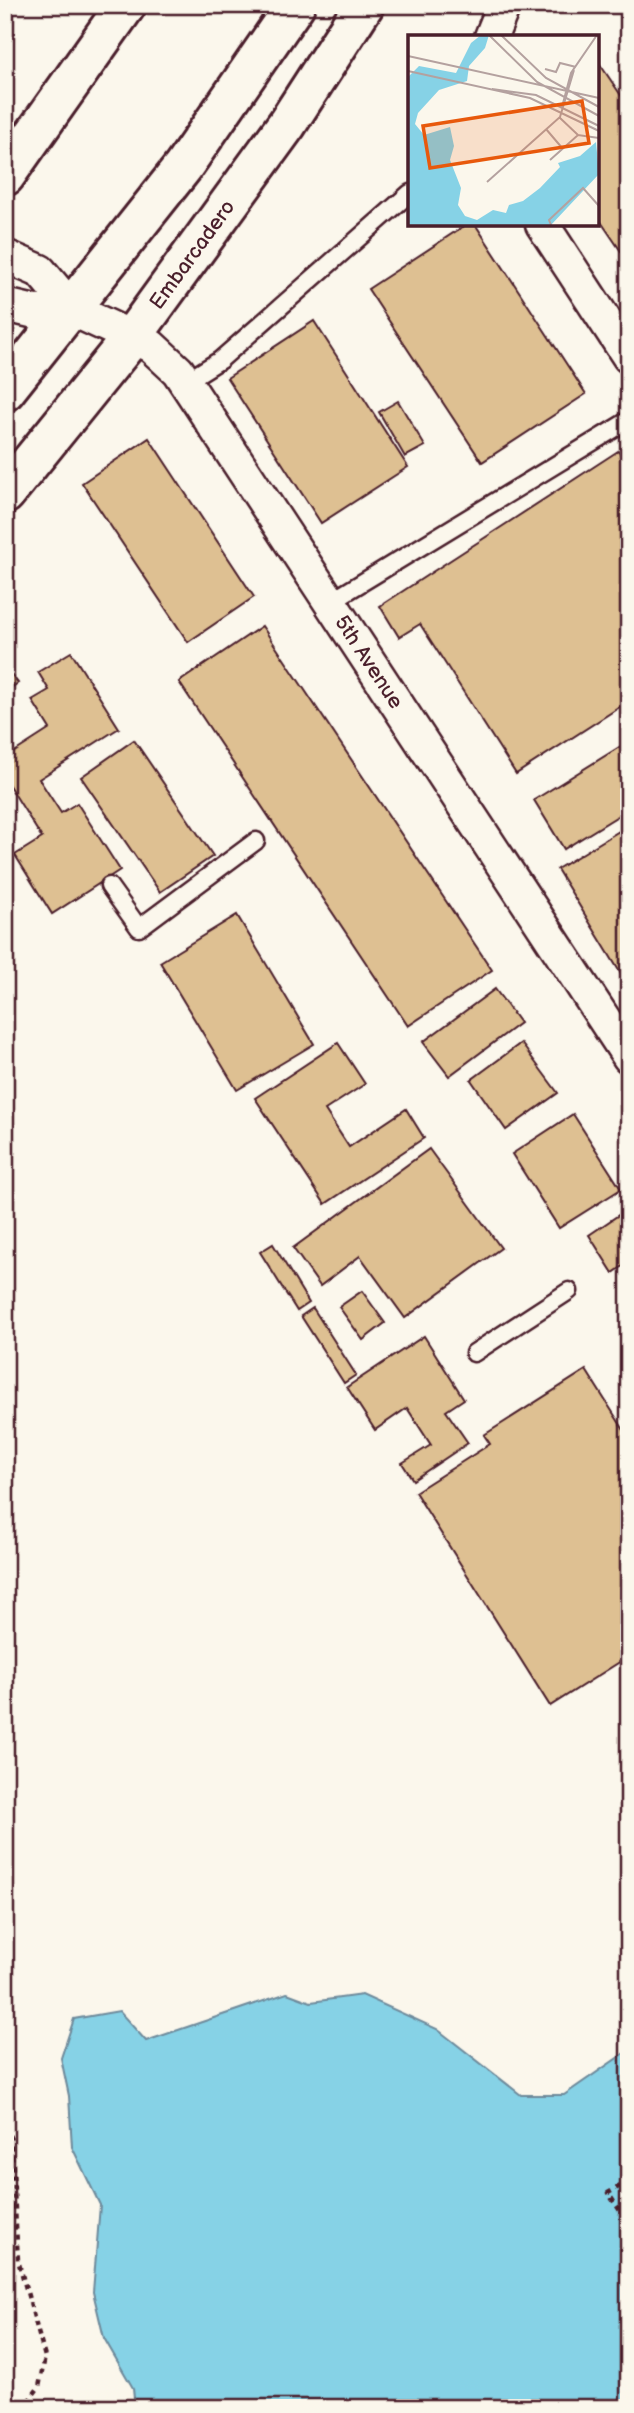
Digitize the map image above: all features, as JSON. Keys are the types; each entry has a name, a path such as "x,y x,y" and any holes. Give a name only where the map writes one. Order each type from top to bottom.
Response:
{"main road":[{"path":"5,177 126,5"},
{"path":"5,391 73,310 183,167 295,5"},
{"name":"Embarcadero","path":"5,494 132,337 287,124 364,5"}],"street":[{"path":"492,35 504,5"},
{"path":"543,226 629,357"},
{"name":"5th Avenue","path":"5,256 40,271 73,310 151,346 186,382 629,1057"},
{"name":"5th Avenue","path":"5,305 35,312 73,310"}],"lane":[{"path":"186,382 220,360 408,195"},
{"path":"330,602 629,420"},
{"path":"109,886 139,928 256,841"},
{"path":"474,1353 569,1291"}],"path":[{"path":"5,2126 11,2139 18,2260 45,2357 39,2387 23,2408"},
{"path":"629,2181 608,2193 629,2224"}],"water":[{"path":"287,1993 311,2002 362,1995 437,2029 521,2095 564,2095 629,2050 629,2408 135,2408 133,2388 104,2338 93,2292 100,2205 72,2147 69,2096 61,2058 74,2019 119,2011 146,2041"}],"building":[{"path":"599,63 629,107 629,263 599,219"},
{"path":"464,226 476,226 586,394 482,462 368,289"},
{"path":"314,321 408,467 321,523 227,378"},
{"path":"398,401 425,446 405,457 379,412"},
{"path":"149,438 254,597 188,642 82,483"},
{"path":"618,451 629,467 629,701 516,774 420,624 399,637 380,606"},
{"path":"262,626 492,970 408,1026 179,682"},
{"path":"71,652 119,728 39,779 61,813 77,803 120,870 52,914 15,855 42,838 5,779 5,758 50,729 32,700 49,690 38,672"},
{"path":"5,666 18,683 5,692"},
{"path":"134,740 213,856 160,892 81,777"},
{"path":"629,741 629,809 564,849 534,800"},
{"path":"629,825 629,987 557,869"},
{"path":"237,915 314,1044 237,1090 160,962"},
{"path":"495,989 520,1023 449,1076 423,1042"},
{"path":"338,1043 365,1084 325,1110 349,1147 406,1109 424,1138 325,1204 255,1098"},
{"path":"521,1043 558,1093 506,1130 471,1080"},
{"path":"573,1114 621,1189 559,1228 512,1154"},
{"path":"429,1149 501,1248 405,1318 360,1256 320,1286 293,1248"},
{"path":"629,1208 629,1262 613,1273 589,1235"},
{"path":"273,1244 309,1303 297,1311 260,1252"},
{"path":"362,1291 385,1323 363,1340 339,1307"},
{"path":"313,1308 356,1375 344,1383 301,1316"},
{"path":"424,1336 464,1399 446,1411 468,1443 413,1480 402,1463 431,1445 407,1408 375,1430 347,1387"},
{"path":"586,1370 629,1438 629,1656 550,1706 415,1492 490,1444 484,1435"}]}
